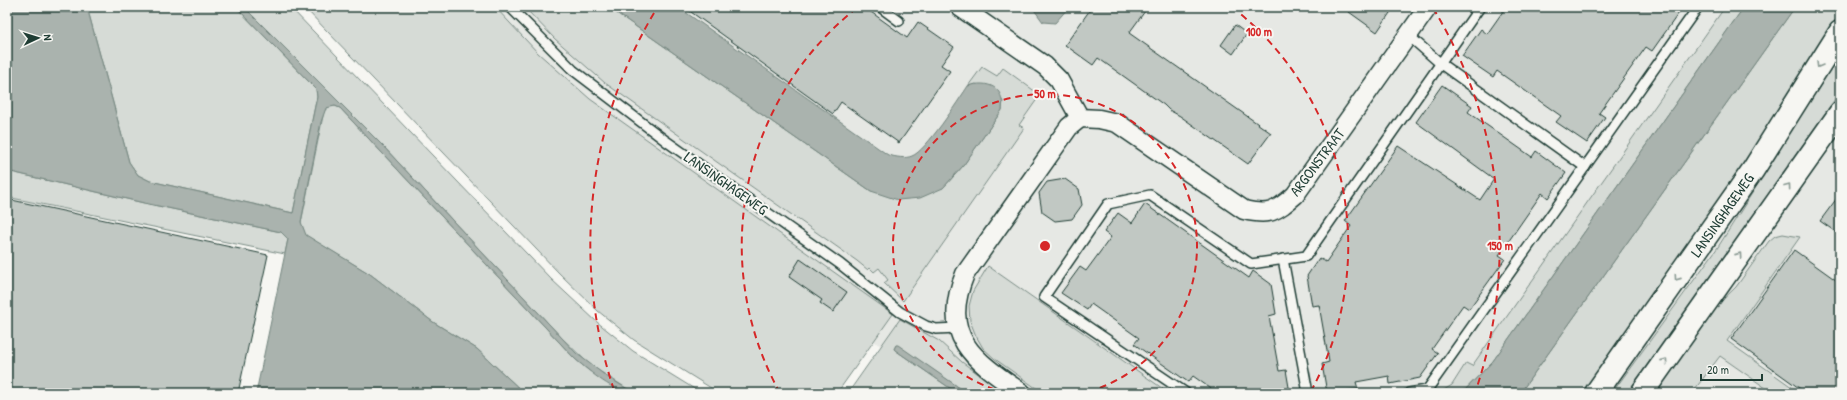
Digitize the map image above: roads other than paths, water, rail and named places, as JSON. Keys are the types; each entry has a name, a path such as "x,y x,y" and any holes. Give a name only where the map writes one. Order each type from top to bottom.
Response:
{"street":[{"path":"960,7 1045,66 1059,80 1080,118 1069,127 965,274 958,290 956,304 958,328 965,344 974,356 994,374 1022,393"},
{"name":"ARGONSTRAAT","path":"1080,118 1099,119 1117,123 1244,210 1261,214 1278,209 1295,195 1428,7"},
{"name":"LANSINGHAGEWEG","path":"1596,393 1754,170 1840,32"},
{"path":"1642,393 1840,113"}],"lane":[{"name":"LANSINGHAGEWEG","path":"510,7 573,70 666,141 840,264 900,312 926,326 936,329 958,328"},
{"path":"880,7 899,21"},
{"path":"1186,393 1044,297 1108,204 1150,196 1251,264 1306,256 1480,7"},
{"path":"1409,393 1426,390 1698,7"},
{"path":"1408,35 1440,64 1585,166"},
{"path":"1283,259 1308,393"}]}
